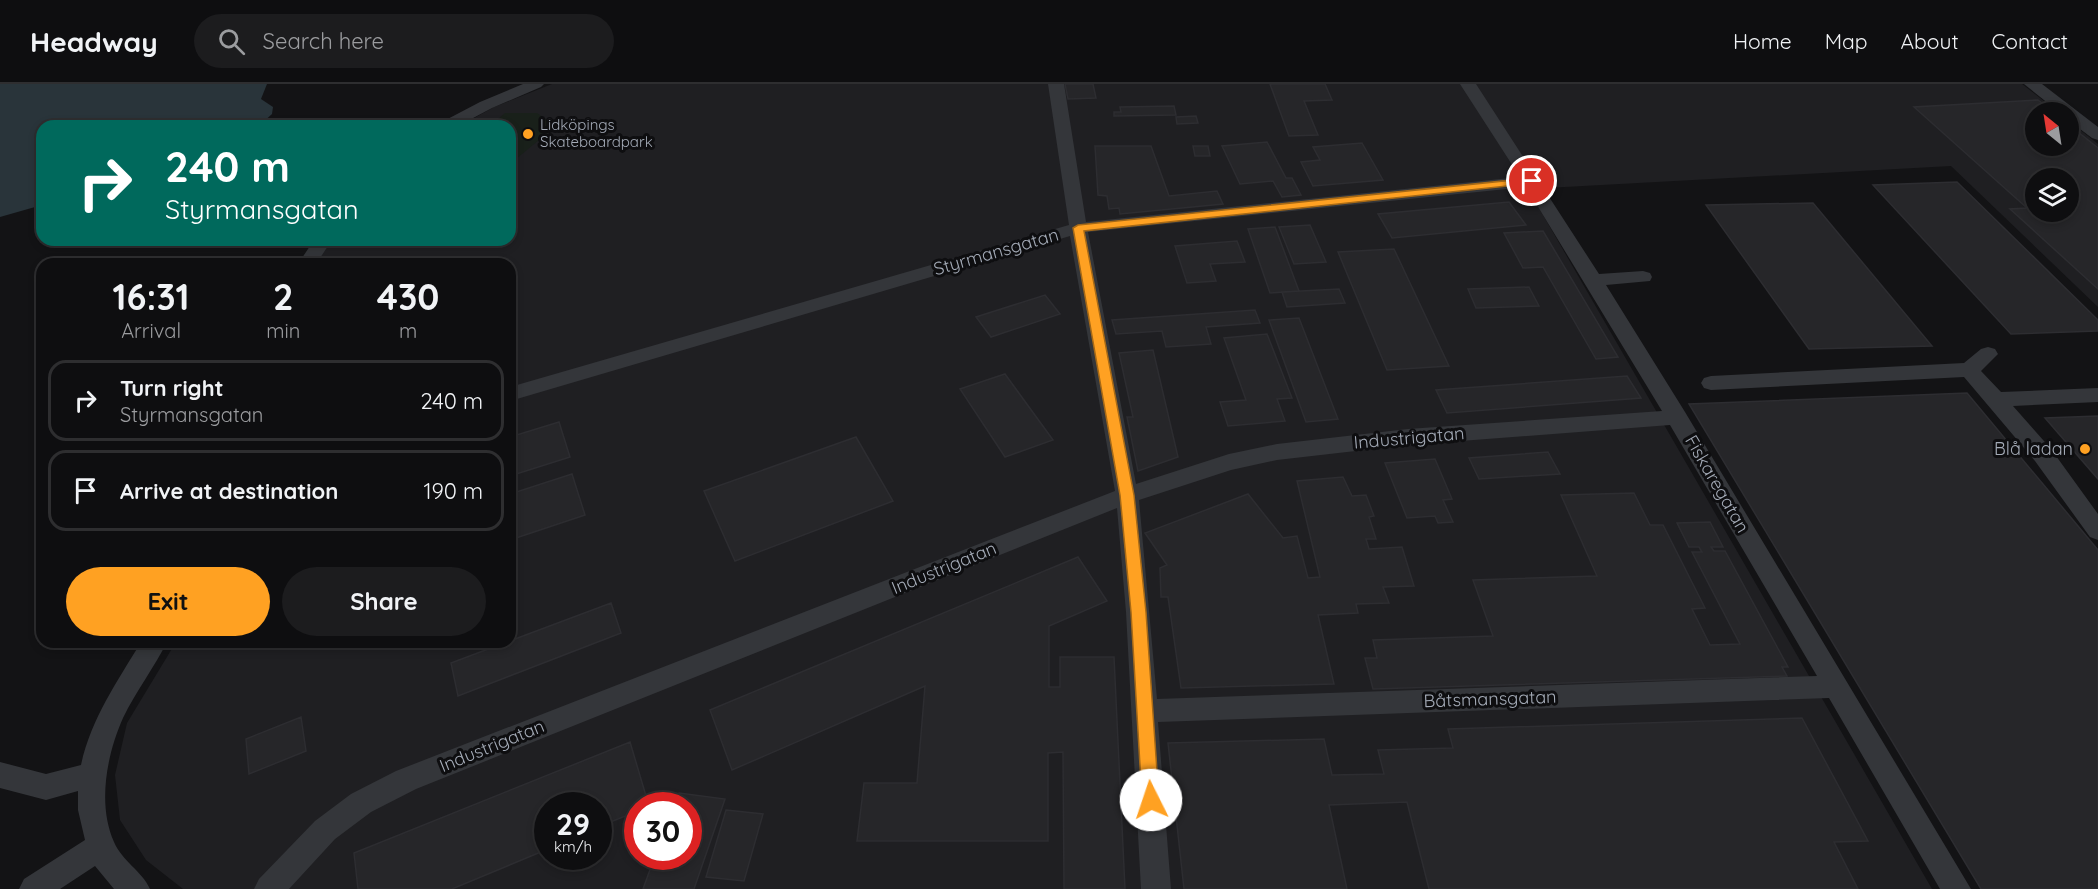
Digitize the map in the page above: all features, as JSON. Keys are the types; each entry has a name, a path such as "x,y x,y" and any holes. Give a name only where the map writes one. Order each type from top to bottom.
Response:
{"street":[{"path":"457,120 536,84"},
{"path":"1056,84 1078,228 1127,495 1145,711 1156,889"},
{"name":"Fiskaregatan","path":"1468,84 1594,280 1956,889"},
{"path":"2032,84 2098,135"},
{"name":"Styrmansgatan","path":"516,392 1078,228 1532,181"},
{"path":"1594,280 1643,277"},
{"path":"1711,383 1969,370 1988,354"},
{"path":"1969,370 2043,455 2094,519"},
{"path":"1996,400 2098,395"},
{"name":"Industrigatan","path":"269,889 325,830 361,803 406,780 1127,495 1229,462 1277,452 1408,437 1677,417"},
{"path":"135,889 112,869 99,847 93,822 93,775 110,717 150,648"},
{"name":"Båtsmansgatan","path":"1145,711 1835,687"},
{"path":"0,775 46,787 93,775"},
{"path":"34,889 99,847"}],"shaded area":[{"path":"0,84 267,84 261,99 273,107 272,114 266,120 36,120 36,207 0,217"},
{"path":"552,84 2022,84 2045,102 2025,102 2025,156 2079,156 2079,129 2098,144 2098,307 1951,166 1528,189 1932,889 183,889 146,860 120,820 115,775 127,723 172,648 516,648 516,258 318,258 328,246 516,246 516,120 471,120 494,107"},
{"name":"Lidköpings Skateboardpark","path":"505,113 537,113 556,126 516,159 516,120 497,120"}],"building":[{"path":"1065,84 1093,84 1096,98 1068,99"},
{"path":"1270,84 1325,84 1332,100 1304,101 1318,135 1289,136"},
{"path":"2038,100 2041,102 2025,102 2025,156 2079,156 2079,133 2098,148 2098,289 2010,209 2025,208 2025,222 2079,222 2079,168 2025,168 2025,206 1914,107"},
{"path":"1174,106 1176,115 1114,116 1114,112 1121,112 1120,107"},
{"path":"1196,116 1198,123 1177,124 1176,117"},
{"path":"1267,142 1286,178 1292,178 1301,195 1282,197 1273,181 1240,184 1222,146"},
{"path":"1362,143 1383,180 1313,186 1301,162 1320,160 1313,147"},
{"path":"1095,146 1151,146 1169,196 1217,191 1223,204 1120,214 1119,208 1109,209 1107,196 1098,195"},
{"path":"1193,146 1208,146 1210,156 1195,156"},
{"path":"1957,182 2098,320 2098,331 2011,334 1873,185"},
{"path":"1509,202 1526,225 1392,238 1378,214"},
{"path":"1813,203 1932,346 1809,349 1706,205"},
{"path":"1310,225 1326,262 1294,264 1279,227"},
{"path":"1275,227 1299,291 1270,293 1248,229"},
{"path":"1543,231 1618,357 1596,359 1543,267 1523,268 1504,233"},
{"path":"1237,241 1245,262 1210,264 1216,281 1187,283 1175,246"},
{"path":"1394,249 1449,366 1387,370 1338,252"},
{"path":"1529,287 1539,306 1476,308 1468,289"},
{"path":"1339,289 1345,303 1287,307 1282,292"},
{"path":"1045,295 1060,314 991,337 976,317"},
{"path":"1255,310 1260,323 1206,327 1211,344 1166,347 1162,331 1116,334 1112,320"},
{"path":"1299,318 1338,419 1306,422 1269,320"},
{"path":"1267,334 1292,398 1277,399 1285,421 1228,426 1220,402 1246,400 1224,338"},
{"path":"1153,350 1178,457 1138,471 1127,417 1133,417 1119,353"},
{"path":"1005,374 1053,440 1005,457 960,389"},
{"path":"1627,376 1641,398 1447,413 1436,390"},
{"path":"1967,393 2098,550 2098,889 1981,889 1689,404"},
{"name":"Blå ladan","path":"2098,416 2098,479 2045,418"},
{"path":"559,422 570,457 516,474 516,435"},
{"path":"856,437 893,501 735,561 704,491"},
{"path":"1548,452 1560,474 1479,479 1469,458"},
{"path":"1435,459 1452,499 1443,500 1453,522 1438,523 1435,516 1407,518 1385,463"},
{"path":"572,474 585,515 516,538 516,492"},
{"path":"1343,477 1352,496 1366,495 1374,516 1369,517 1376,539 1366,539 1369,549 1402,547 1414,586 1383,587 1389,603 1356,604 1358,613 1318,615 1334,684 1181,688 1168,597 1161,597 1160,568 1167,565 1145,533 1248,494 1283,538 1297,536 1308,578 1320,577 1297,481"},
{"path":"1634,493 1650,525 1663,525 1705,608 1692,609 1710,645 1740,644 1692,552 1702,552 1699,547 1689,547 1677,523 1710,522 1723,547 1711,547 1714,551 1725,551 1788,667 1782,667 1787,676 1373,689 1365,658 1377,658 1373,640 1493,636 1473,580 1597,576 1561,495"},
{"path":"1078,557 1107,601 1049,626 1049,687 1060,687 1060,657 1114,657 1125,889 1064,889 1063,752 1048,753 1048,841 857,841 864,783 917,783 925,686 732,770 710,710"},
{"path":"611,603 621,633 458,696 451,663 491,648 516,648 516,639"},
{"path":"301,717 306,751 249,774 246,739"},
{"path":"1802,718 1868,841 1834,842 1858,889 1429,889 1407,802 1329,805 1347,889 1184,889 1168,743 1324,739 1332,775 1384,774 1378,750 1453,748 1448,729"},
{"path":"630,742 645,792 624,792 624,817 612,821 612,792 534,792 534,855 452,889 358,889 354,853"},
{"path":"702,796 725,799 702,866"},
{"path":"726,810 763,814 744,881 706,877"},
{"path":"650,870 701,870 694,889 643,889"}],"place":[{"name":"Lidköpings Skateboardpark","path":"528,134"},
{"name":"Blå ladan","path":"2085,449"}],"route":[{"path":"1151,800 1127,495 1078,228 1532,181"}]}
